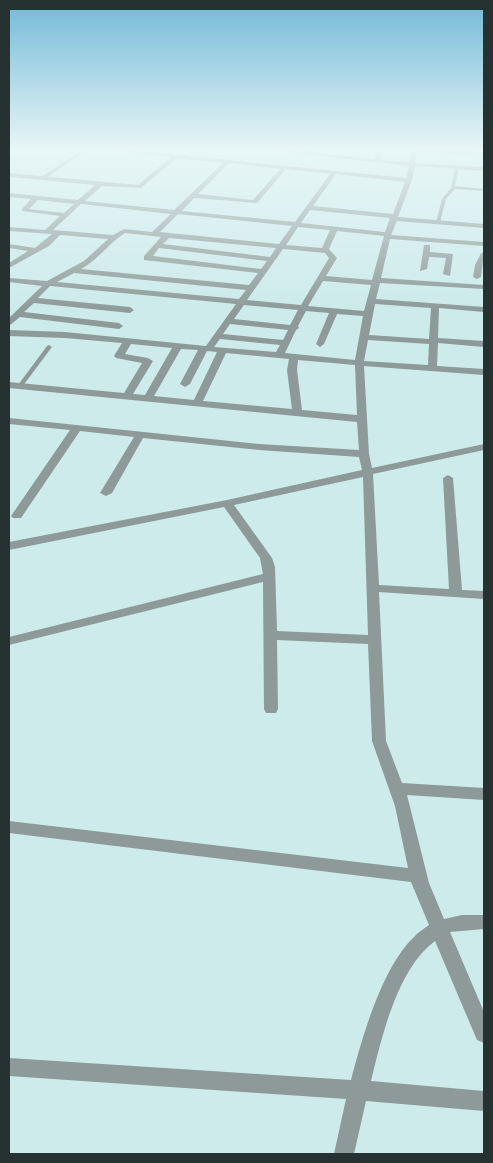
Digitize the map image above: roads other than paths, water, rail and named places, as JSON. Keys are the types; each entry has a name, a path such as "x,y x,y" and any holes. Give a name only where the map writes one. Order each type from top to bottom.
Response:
{"street":[{"path":"32,202 24,210 66,215"},
{"path":"47,232 79,202"},
{"path":"82,202 429,240 484,244"},
{"path":"154,234 186,202"},
{"path":"185,384 206,349 312,202"},
{"path":"400,202 388,235 376,281 359,363 364,454 368,473 379,741 403,806 418,876 484,1034"},
{"path":"309,206 370,208"},
{"path":"309,206 484,226"},
{"path":"9,229 114,237"},
{"path":"326,251 326,246 334,229"},
{"path":"12,318 48,284 92,259 114,237 124,232 326,251 333,258 279,356"},
{"path":"9,266 46,244 58,233"},
{"path":"167,236 147,258 262,271"},
{"path":"422,269 429,240"},
{"path":"210,252 222,241"},
{"path":"9,246 35,250"},
{"path":"157,246 271,259"},
{"path":"426,254 450,256 448,274"},
{"path":"477,277 484,255"},
{"path":"72,271 250,288"},
{"path":"321,278 484,287"},
{"path":"9,280 48,284 136,302"},
{"path":"31,300 240,303 368,314"},
{"path":"371,301 484,309"},
{"path":"109,339 136,302"},
{"path":"432,369 435,305"},
{"path":"320,344 334,311"},
{"path":"12,318 119,326"},
{"path":"228,321 294,328"},
{"path":"9,333 109,339 279,356 484,372"},
{"path":"217,336 286,343"},
{"path":"364,337 484,344"},
{"path":"126,396 148,361 119,356 128,341"},
{"path":"148,399 178,346"},
{"path":"197,403 223,350"},
{"path":"294,357 292,370 297,413"},
{"path":"9,385 362,419"},
{"path":"9,421 259,447 364,454"},
{"path":"16,516 77,428"},
{"path":"106,493 140,435"},
{"path":"9,546 227,503 484,447"},
{"path":"448,478 456,593"},
{"path":"227,503 266,558 270,576 271,709"},
{"path":"9,641 270,576"},
{"path":"372,588 484,595"},
{"path":"271,635 375,640"},
{"path":"397,789 484,794"},
{"path":"9,827 418,876"},
{"path":"344,1154 357,1090 388,991 416,945 439,928 471,921 484,922"},
{"path":"9,1067 357,1090 484,1101"}],"lane":[{"path":"438,222 443,202"},
{"path":"20,386 49,347"}]}
